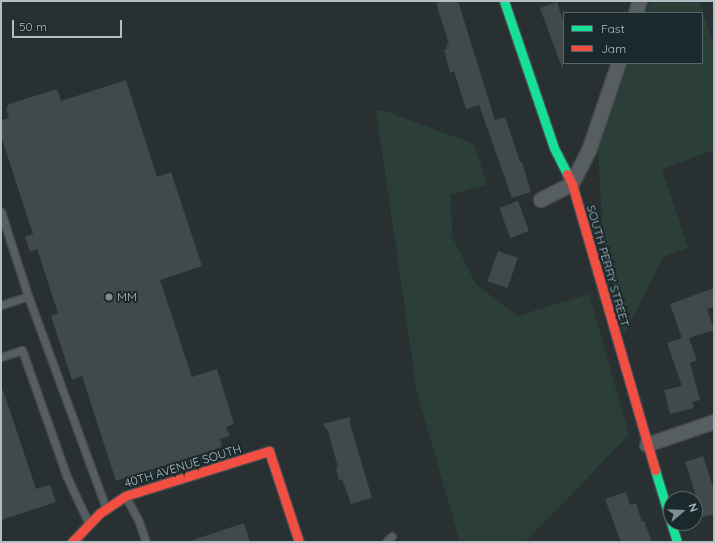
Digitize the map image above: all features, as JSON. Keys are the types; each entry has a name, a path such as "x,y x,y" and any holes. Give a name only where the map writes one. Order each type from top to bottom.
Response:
{"street":[{"name":"SOUTH PERRY STREET","path":"504,1 554,148 572,184 647,445 677,542"},
{"path":"636,12 640,1"},
{"path":"541,200 572,184 589,151 619,64"},
{"path":"647,445 714,422"},
{"name":"40TH AVENUE SOUTH","path":"72,542 106,508 125,496 269,451 299,542"}],"lane":[{"path":"1,212 28,296 106,508"},
{"path":"1,305 28,296"},
{"path":"1,358 22,350 67,477 89,524"},
{"path":"125,496 138,519 146,542"},
{"path":"386,542 392,536 392,542"}],"green space":[{"path":"650,1 699,1 703,12 646,12"},
{"path":"703,13 714,47 714,150 662,169 688,248 663,257 624,335 603,237 598,149 628,64 703,64"},
{"path":"376,110 385,111 474,144 487,184 451,195 452,236 476,284 517,316 589,294 629,435 525,542 460,542 417,392"}],"building":[{"path":"442,1 458,1 495,120 505,117 520,162 522,162 531,192 512,198 479,105 466,109 454,71 450,73 444,50 447,49 446,45 449,44 436,3"},
{"path":"557,2 563,21 563,70 540,8"},
{"name":"MM","path":"126,80 157,177 171,172 202,266 160,280 192,377 217,369 234,424 226,427 230,436 220,439 222,447 116,481 82,376 72,380 51,316 58,313 37,249 30,252 25,237 33,234 1,136 1,120 9,118 6,109 9,104 57,89 61,101"},
{"path":"518,201 529,231 510,238 499,208"},
{"path":"498,251 518,258 507,288 488,281"},
{"path":"714,288 714,307 707,309 714,330 689,338 697,360 690,363 700,400 692,402 694,408 670,414 664,390 682,386 667,343 682,338 670,304"},
{"path":"1,390 3,390 36,489 50,485 56,502 1,520"},
{"path":"350,417 350,424 372,498 351,504 342,479 339,480 336,468 338,467 328,431 323,424"},
{"path":"703,456 714,490 714,514 703,517 703,491 694,491 685,462"},
{"path":"626,492 630,505 636,503 642,522 644,521 652,542 621,542 605,499"},
{"path":"244,523 250,542 193,542 193,540"}],"traffic: fast":[{"path":"504,1 554,148 567,174"},
{"path":"655,470 677,542"}],"traffic: jam":[{"path":"567,174 572,184 655,470"},
{"path":"72,542 100,513 125,496 269,451 299,542"}],"place":[{"name":"MM","path":"109,297"}]}
